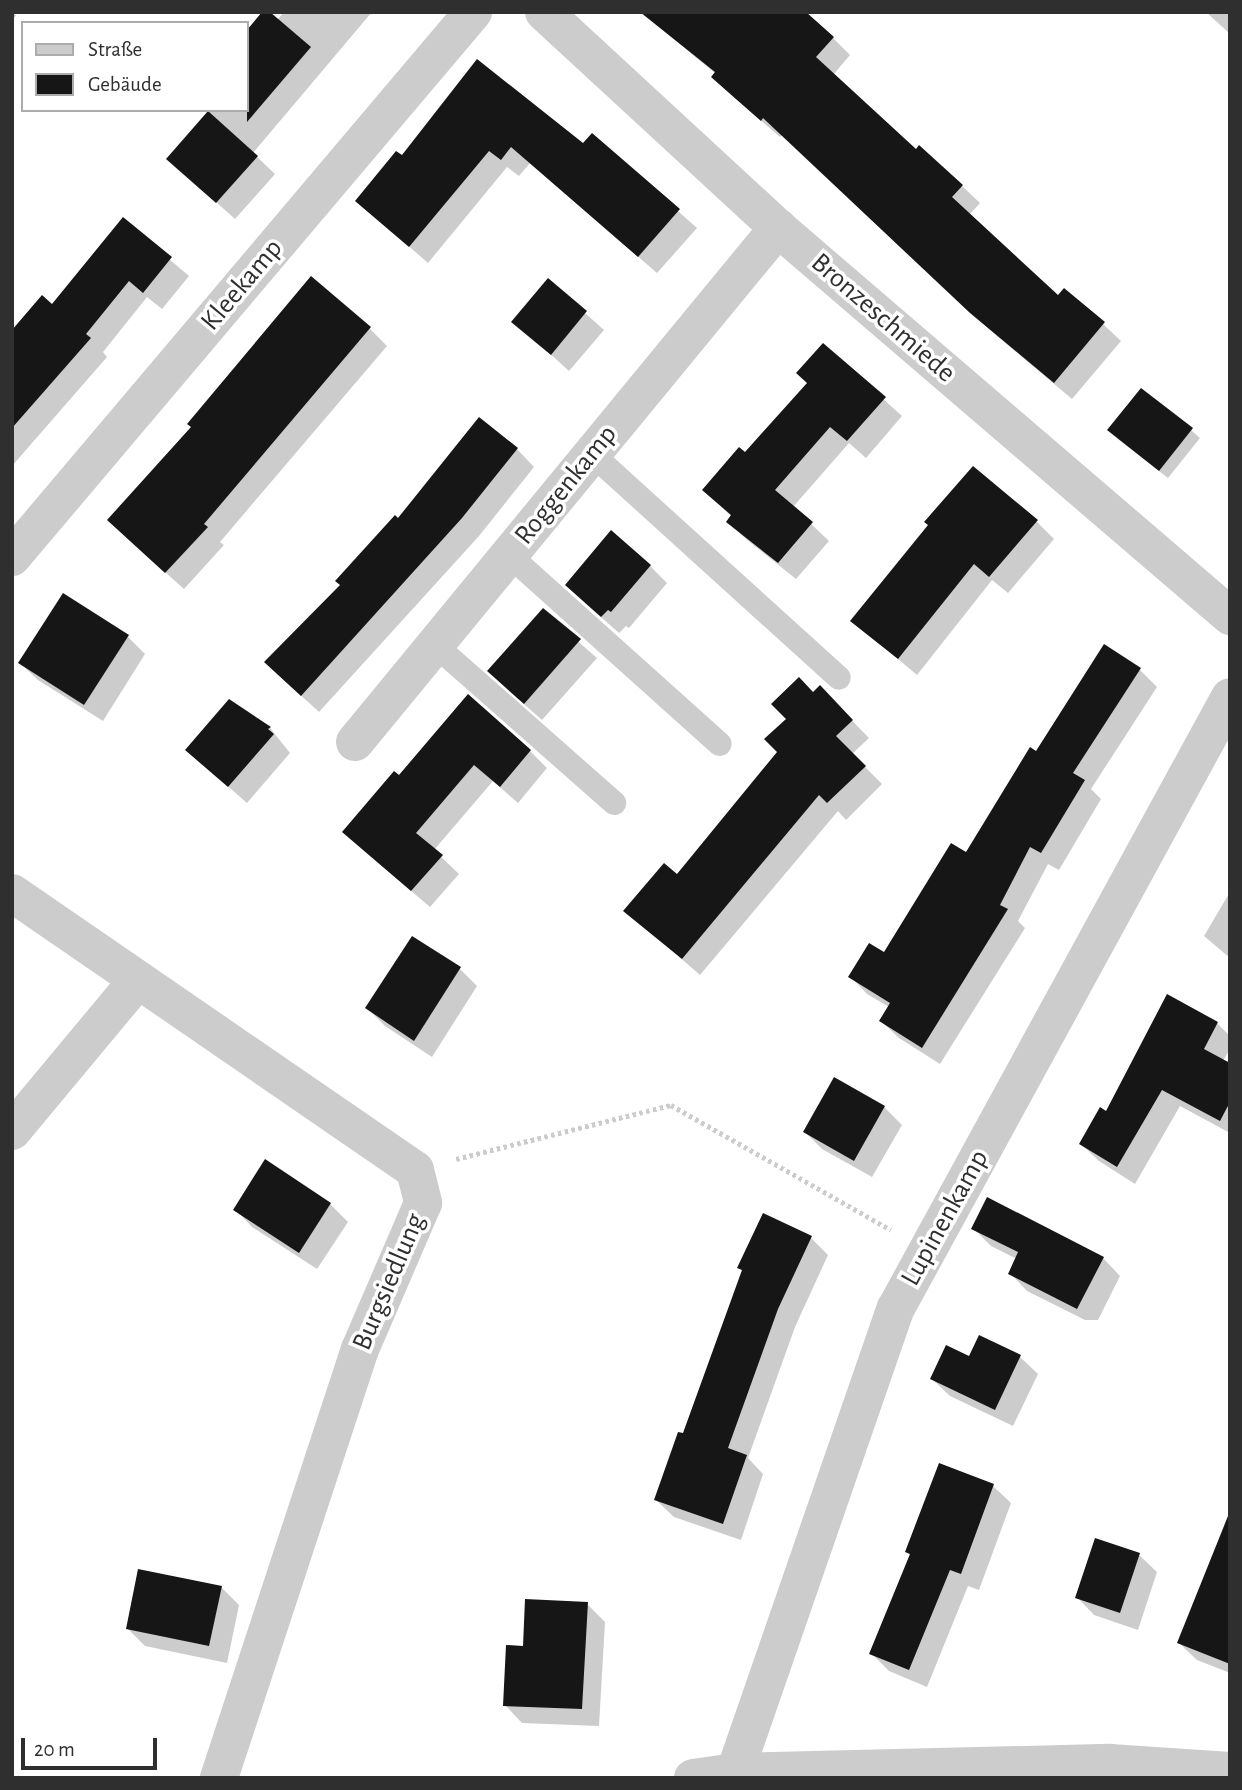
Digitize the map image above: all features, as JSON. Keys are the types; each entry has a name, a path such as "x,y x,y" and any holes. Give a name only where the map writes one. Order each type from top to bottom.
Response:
{"street":[{"name":"Kleekamp","path":"12,557 473,12"},
{"name":"Bronzeschmiede","path":"544,12 778,228 1230,616"},
{"name":"Roggenkamp","path":"355,742 778,228"},
{"name":"Lupinenkamp","path":"735,1772 896,1308 1230,697"},
{"name":"Burgsiedlung","path":"12,893 415,1170 423,1203 360,1349 219,1778"},
{"path":"12,1131 138,980"},
{"path":"692,1778 735,1772 1110,1763 1230,1771"}],"lane":[{"path":"592,454 839,678"},
{"path":"509,555 720,744"},
{"path":"435,645 614,803"}],"path":[{"path":"415,1170 671,1105 927,1251"}],"building":[{"path":"262,12 270,12 311,47 247,122 248,112 248,29"},
{"path":"640,12 806,12 834,37 816,57 916,149 919,145 963,185 952,197 1058,295 1064,288 1105,322 1054,383 970,313 763,118 761,121 711,77 715,72"},
{"path":"477,59 583,143 592,133 680,209 638,257 511,147 501,160 489,151 409,247 355,201 396,151 402,155"},
{"path":"207,112 258,156 216,203 166,159"},
{"path":"123,217 172,257 143,293 129,281 86,334 91,338 12,428 12,330 42,295 52,304"},
{"path":"311,276 371,327 204,524 208,527 165,573 107,520 191,427 187,424"},
{"path":"548,278 587,311 551,355 511,322"},
{"path":"823,343 886,397 847,441 830,427 775,490 813,522 778,563 726,522 731,515 702,490 739,447 745,452 807,383 796,373"},
{"path":"1141,388 1193,428 1159,471 1107,430"},
{"path":"479,417 518,448 462,518 301,696 264,662 340,585 335,581 395,515 398,518"},
{"path":"973,466 1038,520 989,577 974,564 898,659 850,621 928,525 924,522"},
{"path":"611,530 651,565 611,612 608,610 601,617 565,585"},
{"path":"63,593 129,635 84,705 18,663"},
{"path":"543,608 581,639 524,704 487,671"},
{"path":"1104,644 1141,668 1073,773 1085,780 1041,853 1030,847 1000,905 1008,909 922,1048 879,1021 890,1003 848,977 869,943 884,952 951,843 966,852 1030,747 1036,751"},
{"path":"799,677 813,692 820,685 853,720 836,736 866,766 827,803 819,795 682,959 623,911 664,863 677,874 777,752 764,739 786,719 771,704"},
{"path":"468,694 531,750 500,787 474,765 416,833 443,855 411,891 342,832 394,771 399,775"},
{"path":"229,699 271,727 268,729 274,734 228,787 185,750"},
{"path":"412,936 461,967 414,1041 365,1008"},
{"path":"1167,994 1218,1022 1204,1049 1230,1063 1230,1102 1220,1121 1162,1090 1117,1167 1079,1144 1100,1107 1106,1111"},
{"path":"834,1077 885,1106 854,1161 803,1132"},
{"path":"265,1159 331,1203 299,1253 233,1210"},
{"path":"987,1197 1104,1257 1077,1309 1008,1274 1018,1252 971,1229"},
{"path":"763,1213 812,1236 778,1309 728,1448 747,1455 723,1524 654,1500 678,1432 683,1433 742,1270 737,1268"},
{"path":"979,1335 1021,1355 995,1410 930,1379 946,1345 969,1356"},
{"path":"939,1463 994,1484 961,1574 950,1570 909,1670 869,1654 910,1554 905,1552"},
{"path":"1228,1516 1230,1517 1230,1664 1177,1643"},
{"path":"1095,1538 1140,1553 1120,1613 1075,1598"},
{"path":"138,1569 222,1586 209,1646 126,1629"},
{"path":"525,1599 588,1602 582,1709 503,1706 506,1645 523,1646"}]}
